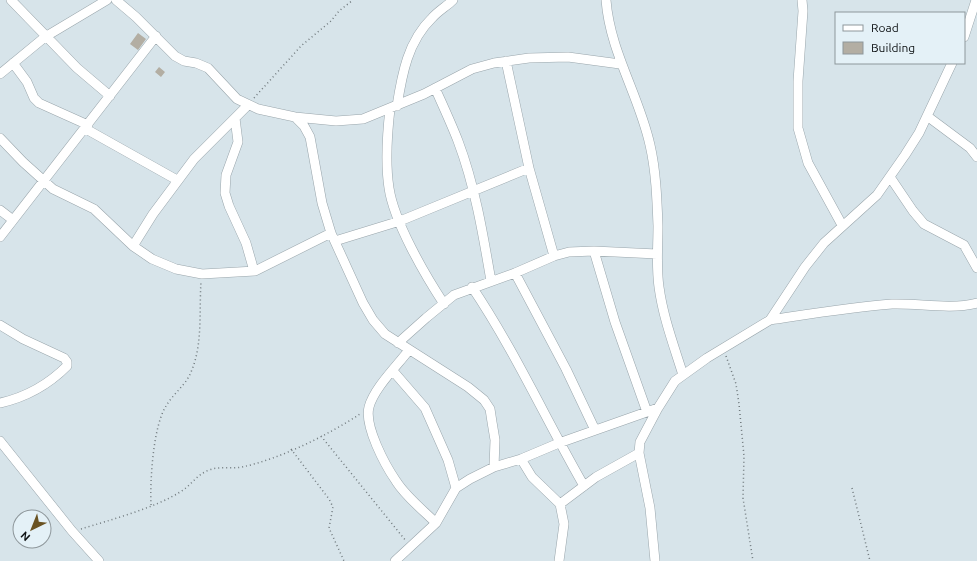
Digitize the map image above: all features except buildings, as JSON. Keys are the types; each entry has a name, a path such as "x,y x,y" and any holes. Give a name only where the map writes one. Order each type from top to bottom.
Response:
{"street":[{"path":"12,0 45,37 77,68 110,96"},
{"path":"0,74 45,37 106,0"},
{"path":"116,0 156,36 175,56 184,61 196,63 208,68 227,90 248,105 295,117 336,121 363,119 435,88 472,69 506,61 529,58 568,57 620,64"},
{"path":"444,304 430,283 400,221 389,189 386,156 393,107 410,50 431,18 453,0"},
{"path":"606,0 613,40 620,64 640,109 650,145 656,181 659,287 666,321 683,375"},
{"path":"802,0 803,11 798,81 798,128 808,163 842,225"},
{"path":"965,34 976,0"},
{"path":"0,237 87,127 156,36"},
{"path":"506,61 529,168 554,256"},
{"path":"13,63 27,82 34,98 39,103 87,127 177,180"},
{"path":"770,320 805,267 824,243 842,225 877,195 890,177 916,138 952,64"},
{"path":"435,88 458,142 474,191 491,281"},
{"path":"133,246 177,180 194,159 248,105"},
{"path":"927,116 970,148 977,157"},
{"path":"295,117 304,126 310,137 322,203 333,237 352,280 373,320 385,334 468,387 484,400 490,409 495,440 494,467"},
{"path":"235,118 238,142 226,175 225,193 229,206 246,243 254,271"},
{"path":"0,138 53,189 94,210 133,246 152,259 176,269 202,274 254,271 333,237 400,221 529,168"},
{"path":"890,177 913,211 924,224 964,245 977,268"},
{"path":"0,210 13,220"},
{"path":"398,343 454,296 472,287 515,273 554,256 569,252 594,251 657,254"},
{"path":"594,251 617,329 647,412"},
{"path":"515,273 566,368 595,430"},
{"path":"472,287 513,353 559,443 584,486"},
{"path":"655,561 650,508 639,453 640,442 658,408 675,381 724,348 770,320 890,304 964,306 977,304"},
{"path":"0,325 23,339 64,358 67,362 67,366 53,380 35,391 0,403"},
{"path":"409,350 373,397 369,409 368,422 396,482 436,523"},
{"path":"393,371 425,408 448,460 456,488"},
{"path":"395,561 436,523 456,488 494,467 521,460 559,443 658,408"},
{"path":"0,441 72,531 100,561"},
{"path":"560,504 584,486 639,453"},
{"path":"521,460 532,477 560,504 564,524 559,561"}],"path":[{"path":"248,105 301,46 353,0"},
{"path":"151,505 152,467 160,421 165,406 191,373 196,357 202,274"},
{"path":"724,348 736,384 739,404 744,456 743,498 753,561"},
{"path":"72,531 151,505 180,492 196,476 214,468 241,467 291,449 321,436 369,409"},
{"path":"321,436 411,547"},
{"path":"291,449 329,499 333,508 329,528 344,561"},
{"path":"852,488 870,561"}]}
